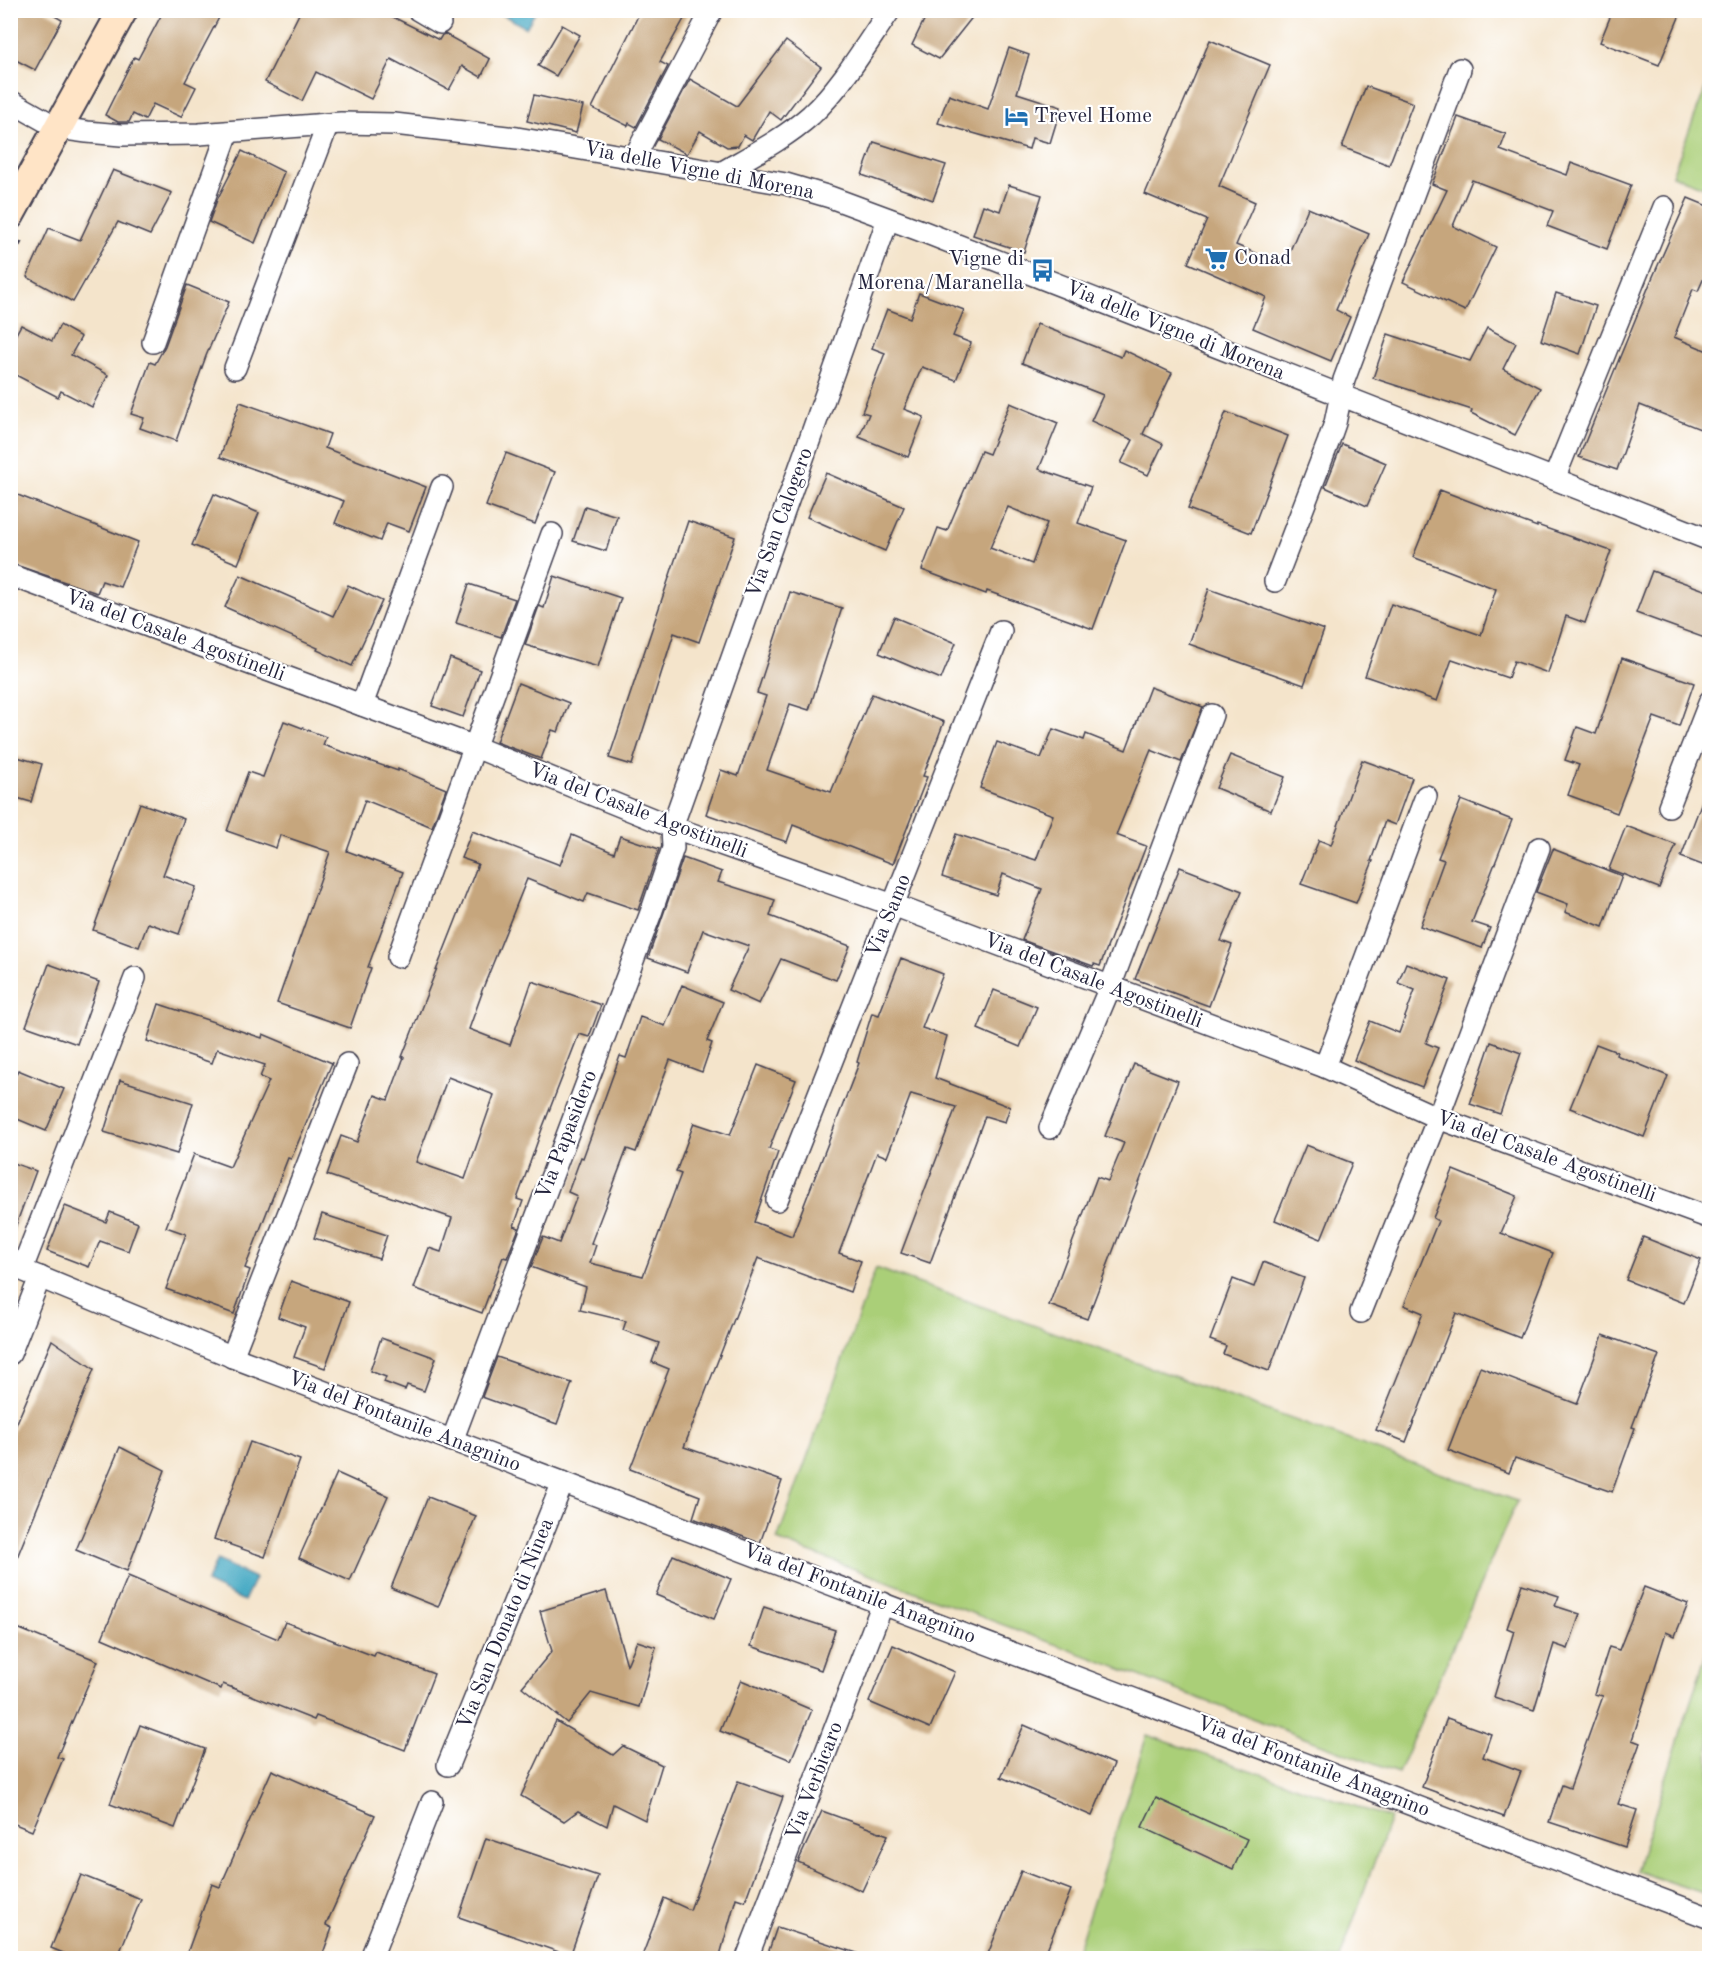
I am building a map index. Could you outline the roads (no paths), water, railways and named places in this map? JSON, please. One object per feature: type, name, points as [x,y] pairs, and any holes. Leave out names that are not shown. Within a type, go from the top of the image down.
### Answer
[{"type":"street","points":[[10,215],[123,10]]},
{"type":"street","points":[[418,10],[440,23]]},
{"type":"street","points":[[634,158],[712,10]]},
{"type":"street","points":[[721,173],[782,137],[812,114],[839,82],[890,10]]},
{"type":"street","points":[[1275,581],[1328,443],[1344,380],[1460,69]]},
{"type":"street","points":[[10,101],[58,128]]},
{"type":"street","points":[[235,368],[328,124]]},
{"type":"street","name":"Via delle Vigne di Morena","points":[[58,128],[121,135],[228,132],[328,124],[394,124],[466,131],[762,179],[802,188],[888,219],[1710,540]]},
{"type":"street","points":[[153,342],[228,132]]},
{"type":"street","points":[[1554,479],[1664,207]]},
{"type":"street","name":"Via San Calogero","points":[[672,826],[888,219]]},
{"type":"street","points":[[362,705],[442,487]]},
{"type":"street","points":[[398,957],[552,534]]},
{"type":"street","name":"Via del Casale Agostinelli","points":[[10,575],[475,747],[672,826],[893,905],[1325,1067],[1438,1118],[1710,1218]]},
{"type":"street","name":"Via Samo","points":[[777,1200],[1001,631]]},
{"type":"street","points":[[1669,806],[1710,701]]},
{"type":"street","points":[[1050,1128],[1110,987],[1212,715]]},
{"type":"street","points":[[1325,1067],[1426,796]]},
{"type":"street","name":"Via Papasidero","points":[[452,1441],[652,910],[673,848],[672,826]]},
{"type":"street","points":[[1361,1312],[1438,1118],[1539,848]]},
{"type":"street","points":[[10,1354],[24,1270],[135,978]]},
{"type":"street","points":[[232,1357],[347,1064]]},
{"type":"street","name":"Via del Fontanile Anagnino","points":[[24,1270],[232,1357],[1710,1918]]},
{"type":"street","name":"Via San Donato di Ninea","points":[[448,1765],[563,1482]]},
{"type":"street","name":"Via Verbicaro","points":[[747,1959],[883,1603]]},
{"type":"street","points":[[371,1959],[432,1802]]},
{"type":"water","points":[[496,11],[536,11],[526,28]]},
{"type":"water","points":[[217,1560],[255,1578],[244,1601],[206,1583]]},
{"type":"place","name":"Trevel Home","points":[[1016,116]]},
{"type":"place","name":"Conad","points":[[1216,258]]},
{"type":"place","name":"Vigne di Morena/Maranella","points":[[1042,271]]}]
